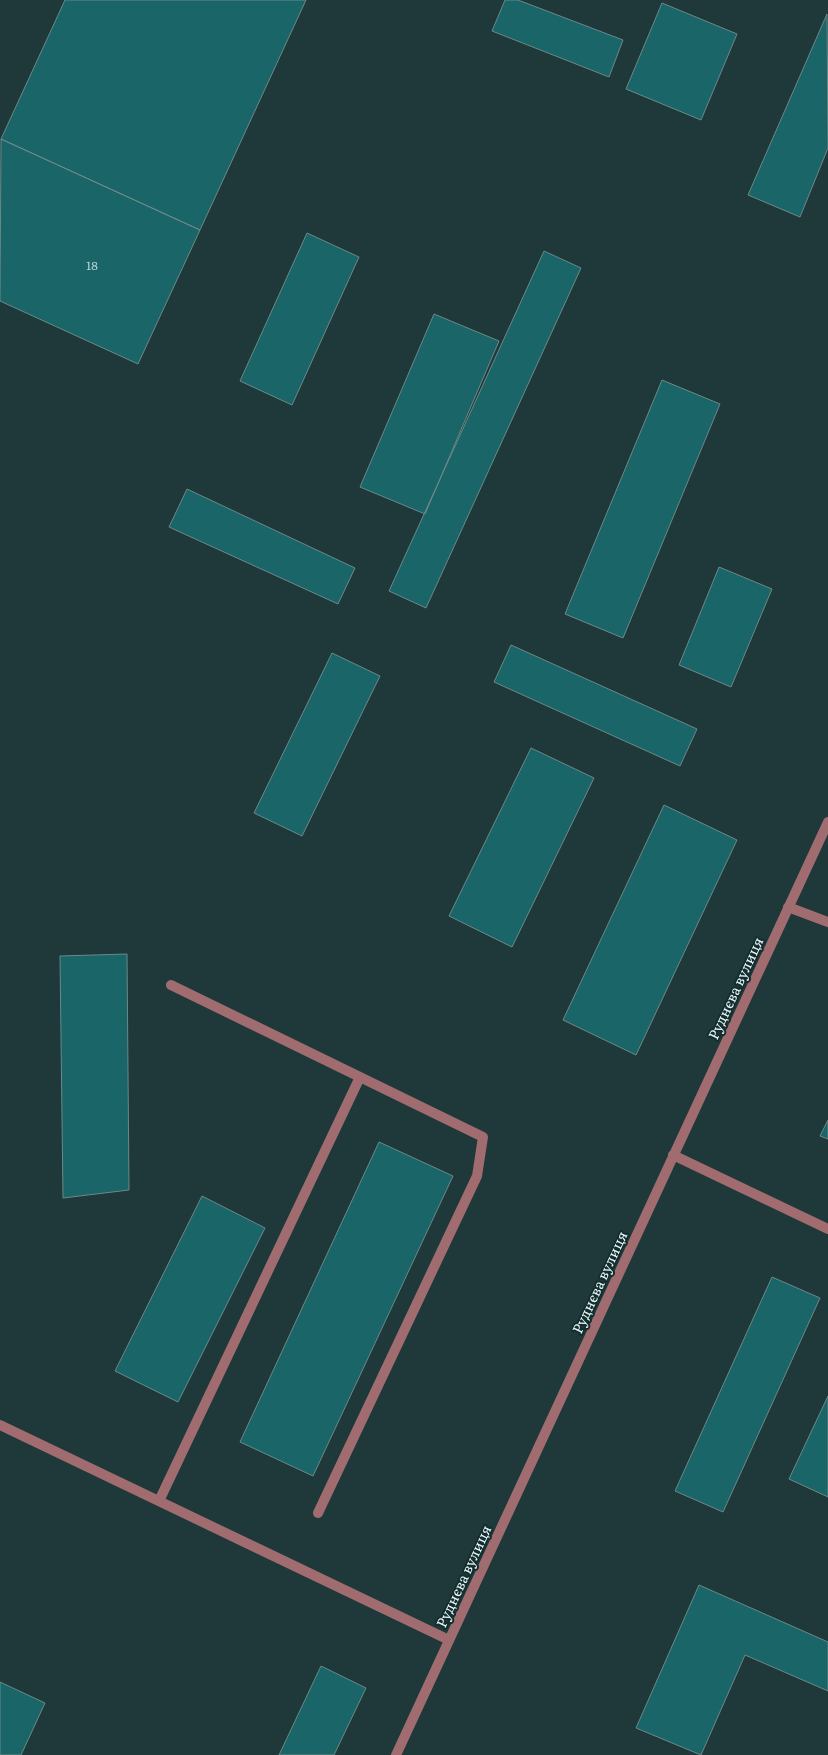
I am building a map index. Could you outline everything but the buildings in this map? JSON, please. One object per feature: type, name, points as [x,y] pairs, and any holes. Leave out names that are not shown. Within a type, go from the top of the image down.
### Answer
[{"type":"street","name":"Руднєва вулиця","points":[[396,1755],[828,822]]},
{"type":"street","points":[[788,907],[828,922]]},
{"type":"street","points":[[171,986],[483,1137],[477,1176],[318,1514]]},
{"type":"street","points":[[159,1501],[360,1077]]},
{"type":"street","points":[[674,1155],[828,1229]]},
{"type":"street","points":[[0,1425],[449,1640]]}]
